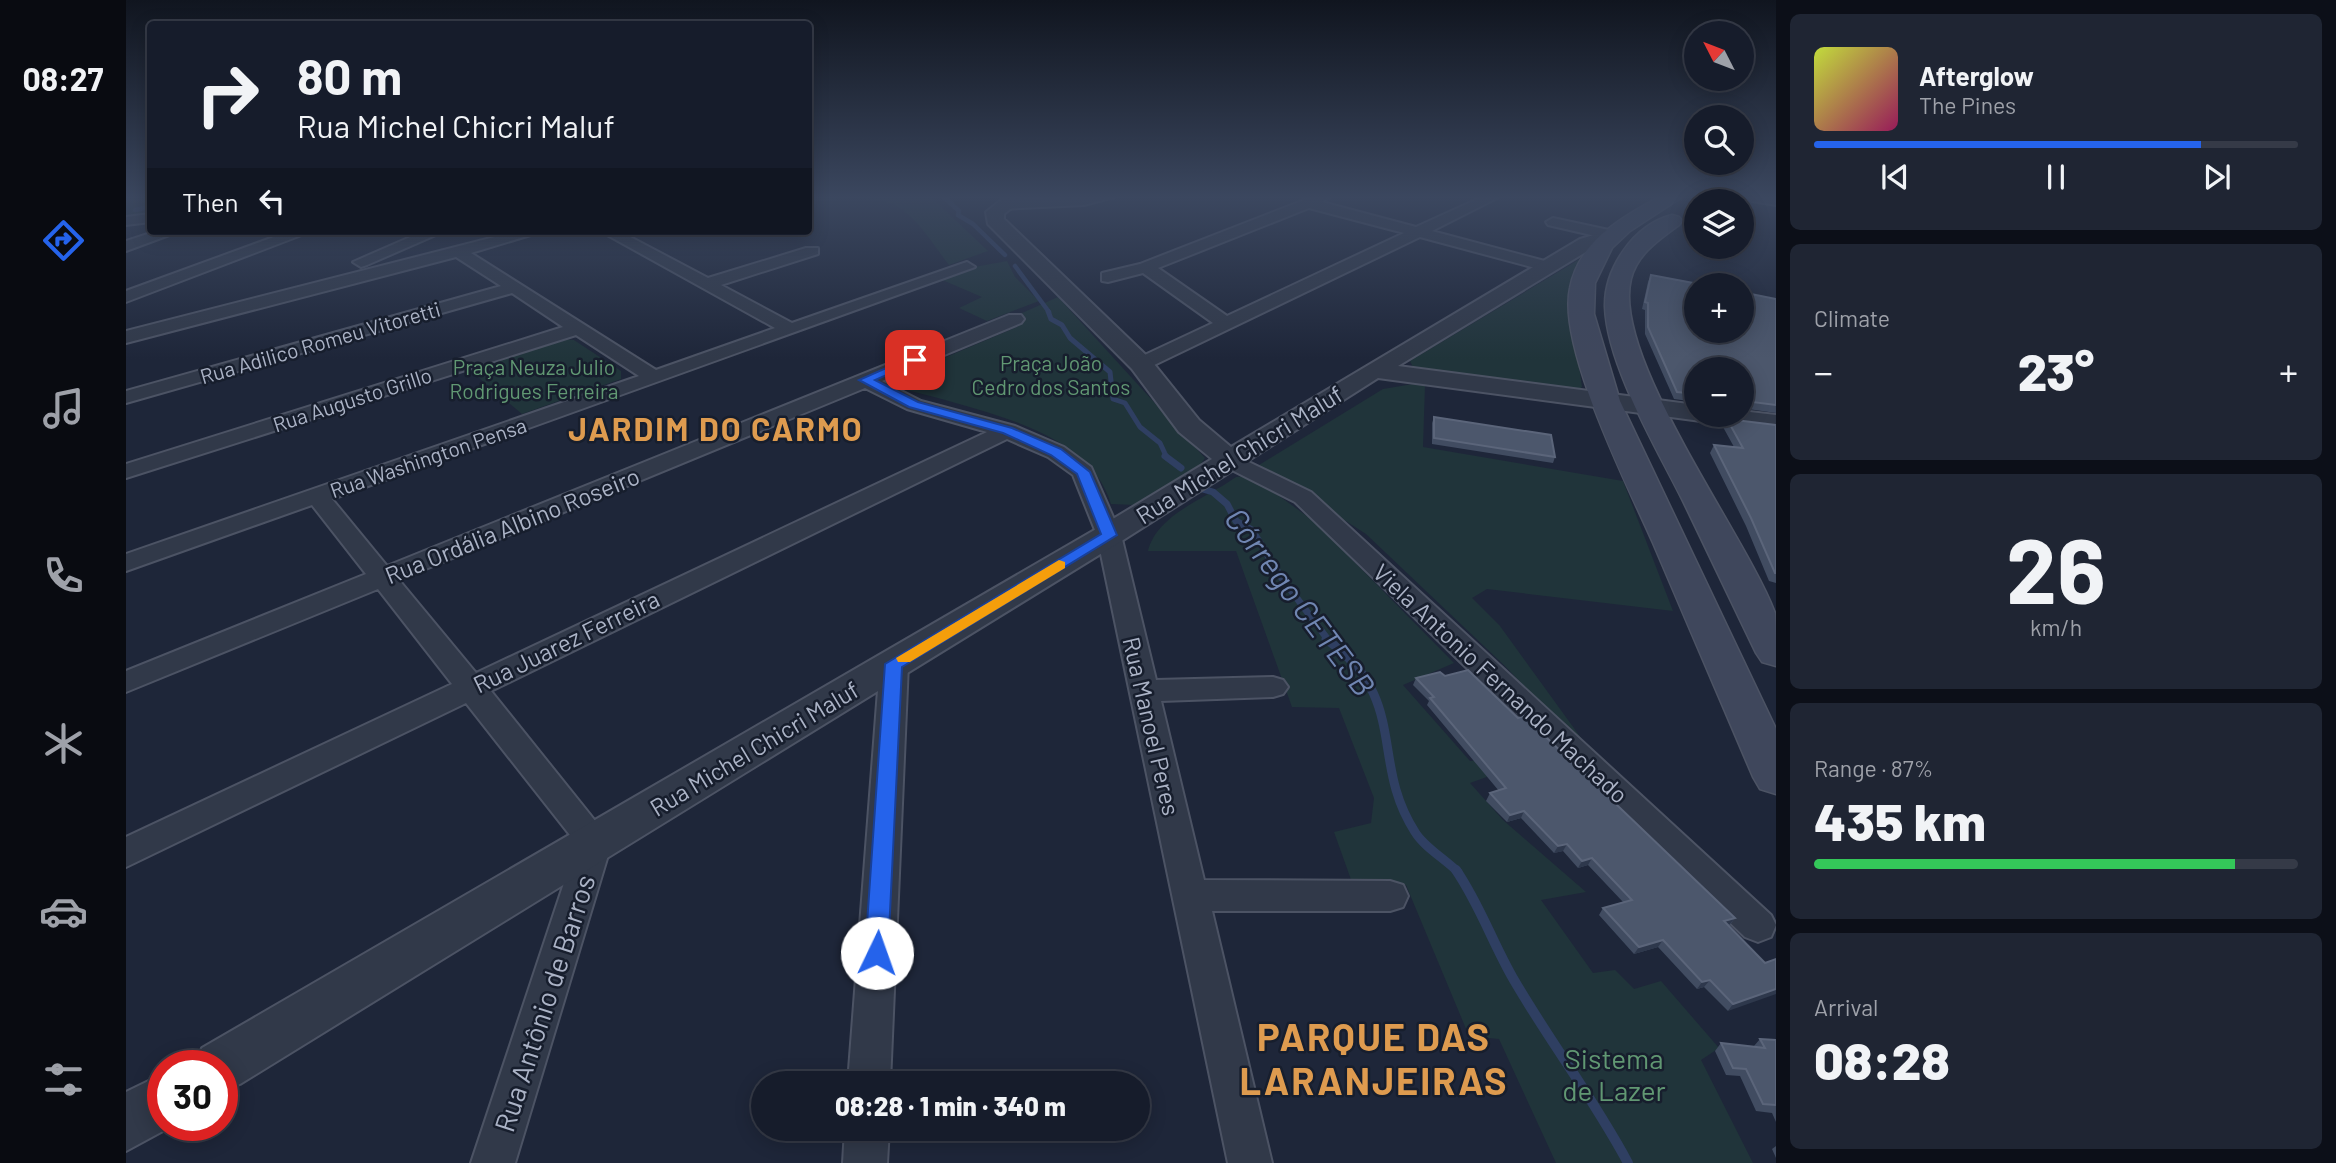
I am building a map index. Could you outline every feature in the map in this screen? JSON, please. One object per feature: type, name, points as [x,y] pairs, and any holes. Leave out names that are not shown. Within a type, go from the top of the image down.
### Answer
[{"type":"main road","points":[[1599,251],[1592,260],[1581,292],[1594,370],[1605,401],[1776,777]]},
{"type":"main road","points":[[1634,251],[1616,292],[1622,335],[1650,407],[1776,653]]},
{"type":"street","points":[[126,297],[249,251]]},
{"type":"street","points":[[248,305],[389,251]]},
{"type":"street","points":[[126,337],[457,251]]},
{"type":"street","points":[[458,251],[654,377]]},
{"type":"street","points":[[646,251],[790,329]]},
{"type":"street","points":[[707,284],[811,251]]},
{"type":"street","points":[[1027,251],[1141,363],[1189,426],[1230,460]]},
{"type":"street","points":[[1108,277],[1146,267],[1186,251]]},
{"type":"street","points":[[1141,363],[1227,325],[1379,251]]},
{"type":"street","points":[[1488,251],[1550,267]]},
{"type":"street","name":"Rua Michel Chicri Maluf","points":[[238,1056],[1110,535],[1374,370],[1574,251]]},
{"type":"street","points":[[382,254],[402,266]]},
{"type":"street","name":"Rua Washington Pensa","points":[[126,563],[967,267]]},
{"type":"street","points":[[1146,267],[1227,325]]},
{"type":"street","name":"Rua Adilico Romeu Vitoretti","points":[[126,397],[515,288]]},
{"type":"street","name":"Rua Ordália Albino Roseiro","points":[[126,682],[1015,319]]},
{"type":"street","name":"Rua Augusto Grillo","points":[[126,471],[578,328]]},
{"type":"street","points":[[1374,370],[1684,411]]},
{"type":"street","name":"Rua Manoel Peres","points":[[865,380],[982,443]]},
{"type":"street","name":"Rua Manoel Peres","points":[[914,405],[1007,431],[1056,452],[1083,472],[1110,535],[1250,1163]]},
{"type":"street","points":[[1754,420],[1776,423]]},
{"type":"street","name":"Rua Juarez Ferreira","points":[[126,853],[1007,431]]},
{"type":"street","name":"Viela Antonio Fernando Machado","points":[[1230,460],[1303,497],[1758,926]]},
{"type":"street","points":[[317,496],[595,842]]},
{"type":"street","points":[[871,1071],[894,664]]},
{"type":"street","points":[[1144,691],[1273,687]]},
{"type":"street","name":"Rua Antônio de Barros","points":[[493,1163],[595,842]]},
{"type":"street","points":[[1190,895],[1390,896]]},
{"type":"street","points":[[126,1123],[147,1111]]},
{"type":"street","points":[[865,1163],[866,1141]]},
{"type":"green space","points":[[939,251],[987,251],[949,265]]},
{"type":"green space","points":[[1582,260],[1570,286],[1582,387],[1577,391],[1421,371],[1413,367],[1410,361]]},
{"type":"green space","points":[[1007,261],[1015,277],[1039,301],[987,321],[959,308],[982,297],[940,279],[974,267]]},
{"type":"green space","name":"Praça João Cedro dos Santos","points":[[1058,297],[1205,458],[1198,468],[1135,505],[1111,504],[1100,481],[1084,461],[1039,432],[987,412],[891,383],[892,380],[1017,327],[1023,323],[1022,313]]},
{"type":"green space","name":"Praça Neuza Julio Rodrigues Ferreira","points":[[558,339],[574,340],[621,371],[621,379],[522,414],[467,368]]},
{"type":"green space","points":[[1413,384],[1425,385],[1423,447],[1623,481],[1673,611],[1487,589],[1472,598],[1500,626],[1605,771],[1506,667],[1366,534],[1259,465],[1383,389]]},
{"type":"green space","name":"Sistema de Lazer","points":[[1247,476],[1260,482],[1315,522],[1454,663],[1403,685],[1470,761],[1484,760],[1495,774],[1470,783],[1503,820],[1586,892],[1541,900],[1593,973],[1615,970],[1634,989],[1661,981],[1719,1048],[1701,1060],[1753,1163],[1556,1163],[1499,1039],[1469,1036],[1406,885],[1354,888],[1334,832],[1371,823],[1374,798],[1339,708],[1292,707],[1236,551],[1148,551],[1153,538],[1172,517],[1236,477]]},
{"type":"building","points":[[1651,275],[1684,281],[1684,343],[1754,343],[1754,295],[1776,299],[1776,405],[1754,402],[1754,357],[1684,357],[1684,393],[1677,392],[1648,327],[1648,303],[1645,302]]},
{"type":"building","points":[[1434,417],[1551,435],[1555,457],[1434,438]]},
{"type":"building","points":[[1754,422],[1776,425],[1776,573],[1714,445],[1743,448],[1731,427],[1754,427]]},
{"type":"building","points":[[1468,670],[1518,718],[1524,716],[1735,918],[1724,921],[1765,963],[1776,959],[1776,989],[1733,1004],[1710,980],[1702,982],[1663,940],[1639,947],[1603,908],[1632,900],[1592,858],[1582,861],[1567,844],[1558,846],[1524,811],[1510,815],[1490,793],[1506,788],[1416,678],[1440,672],[1445,676]]},
{"type":"building","points":[[1760,1039],[1776,1040],[1776,1105],[1763,1104],[1746,1069],[1733,1068],[1721,1043],[1765,1048]]},
{"type":"waterway","name":"Córrego CETESB","points":[[1001,251],[1005,255]]},
{"type":"waterway","name":"Córrego CETESB","points":[[1015,266],[1049,312]]},
{"type":"waterway","name":"Córrego CETESB","points":[[1048,311],[1051,319],[1062,325],[1070,338],[1110,372],[1113,399],[1125,403],[1140,427],[1160,443],[1167,457]]},
{"type":"waterway","name":"Córrego CETESB","points":[[1167,457],[1181,468]]},
{"type":"waterway","name":"Córrego CETESB","points":[[1199,488],[1213,492],[1227,504],[1236,521],[1252,530],[1281,577],[1329,641]]},
{"type":"waterway","name":"Córrego CETESB","points":[[1326,639],[1352,662],[1369,684],[1379,708],[1401,806],[1415,832],[1429,848],[1456,871]]},
{"type":"waterway","name":"Córrego CETESB","points":[[1456,871],[1514,980],[1628,1163]]},
{"type":"slow traffic","points":[[904,658],[1059,565]]},
{"type":"district","name":"JARDIM DO CARMO","points":[[716,428]]},
{"type":"district","name":"PARQUE DAS LARANJEIRAS","points":[[1374,1058]]},
{"type":"route","points":[[877,953],[894,664],[1110,535],[1083,472],[1056,452],[1007,431],[914,405],[865,380],[915,360]]}]
